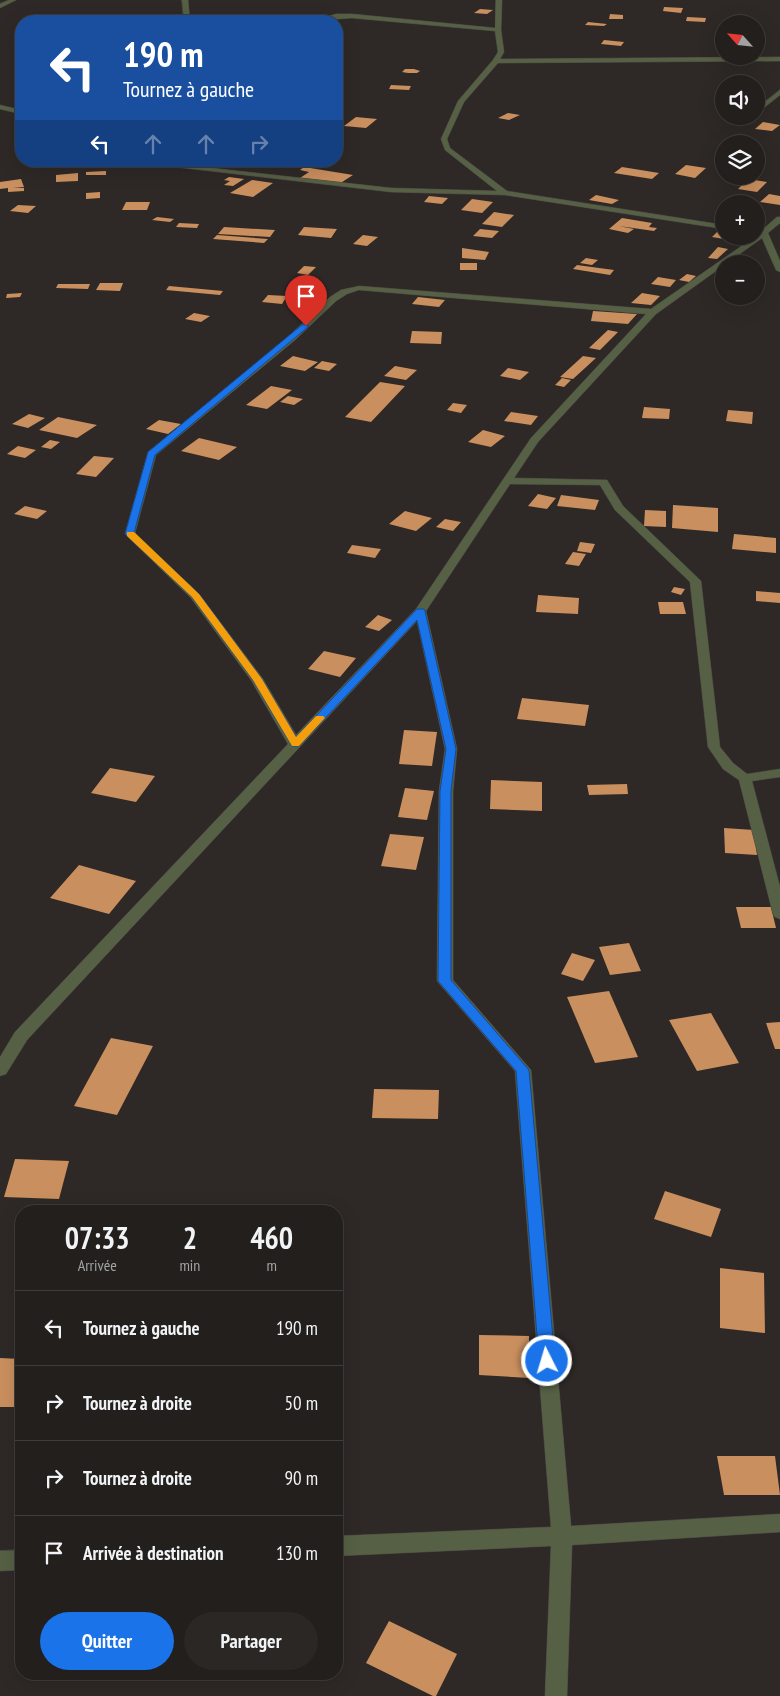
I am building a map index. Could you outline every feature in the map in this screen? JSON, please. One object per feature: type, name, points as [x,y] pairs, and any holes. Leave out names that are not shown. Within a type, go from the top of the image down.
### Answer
[{"type":"street","points":[[0,6],[13,0]]},
{"type":"street","points":[[185,0],[186,15]]},
{"type":"street","points":[[499,0],[498,30],[501,52],[496,61],[461,101],[444,139],[448,149],[505,193]]},
{"type":"street","points":[[343,16],[498,30]]},
{"type":"street","points":[[496,61],[780,59]]},
{"type":"street","points":[[765,104],[780,92]]},
{"type":"street","points":[[0,107],[15,111]]},
{"type":"street","points":[[182,167],[391,190],[505,193],[715,226]]},
{"type":"street","points":[[765,229],[780,219]]},
{"type":"street","points":[[765,242],[780,270]]},
{"type":"street","points":[[0,1070],[21,1036],[420,611],[534,440],[653,312],[743,245]]},
{"type":"street","points":[[295,744],[257,679],[195,596],[130,534],[151,454],[292,338],[333,299],[350,289],[435,293],[653,312]]},
{"type":"street","points":[[506,481],[603,482],[619,508],[695,581],[714,747],[728,766],[745,778],[780,914]]},
{"type":"street","points":[[420,611],[451,749],[446,791],[444,981],[523,1070],[562,1536],[556,1696]]},
{"type":"street","points":[[745,778],[780,773]]},
{"type":"street","points":[[343,1546],[562,1536],[780,1523]]},
{"type":"street","points":[[0,1561],[15,1560]]},
{"type":"building","points":[[664,7],[683,8],[681,13],[663,11]]},
{"type":"building","points":[[480,9],[493,10],[487,14],[474,13]]},
{"type":"building","points":[[610,14],[623,15],[623,19],[609,19]]},
{"type":"building","points":[[687,17],[706,18],[705,22],[686,21]]},
{"type":"building","points":[[588,22],[607,24],[604,26],[585,25]]},
{"type":"building","points":[[604,40],[624,42],[621,46],[601,44]]},
{"type":"building","points":[[405,69],[420,71],[417,73],[402,72]]},
{"type":"building","points":[[391,85],[411,86],[409,90],[389,89]]},
{"type":"building","points":[[508,113],[520,115],[509,120],[498,118]]},
{"type":"building","points":[[356,117],[377,119],[366,128],[344,126]]},
{"type":"building","points":[[765,122],[780,125],[772,131],[755,129],[760,125],[765,125]]},
{"type":"building","points":[[686,165],[706,168],[695,178],[675,174]]},
{"type":"building","points":[[304,167],[353,175],[339,184],[300,178],[309,172],[300,170]]},
{"type":"building","points":[[622,167],[659,173],[652,179],[614,173]]},
{"type":"building","points":[[106,171],[106,175],[86,175],[86,172]]},
{"type":"building","points":[[78,173],[78,181],[56,182],[56,175]]},
{"type":"building","points":[[229,177],[244,179],[233,186],[224,185],[230,181],[224,180]]},
{"type":"building","points":[[21,179],[24,187],[13,188],[24,188],[24,191],[8,192],[8,188],[0,189],[0,182]]},
{"type":"building","points":[[252,180],[273,183],[253,197],[230,193]]},
{"type":"building","points":[[742,185],[764,185],[757,192],[738,189]]},
{"type":"building","points":[[100,192],[100,198],[86,199],[86,193]]},
{"type":"building","points":[[769,194],[780,196],[780,205],[765,203],[765,198]]},
{"type":"building","points":[[596,195],[619,200],[612,204],[589,200]]},
{"type":"building","points":[[429,196],[448,198],[442,204],[424,202]]},
{"type":"building","points":[[472,199],[493,202],[482,213],[461,210]]},
{"type":"building","points":[[126,202],[150,202],[147,210],[122,210]]},
{"type":"building","points":[[18,205],[36,206],[28,213],[10,211]]},
{"type":"building","points":[[494,212],[514,215],[502,227],[482,224]]},
{"type":"building","points":[[157,217],[174,219],[170,222],[152,220]]},
{"type":"building","points":[[622,218],[652,223],[649,227],[657,228],[654,231],[619,226],[634,229],[628,233],[609,229]]},
{"type":"building","points":[[179,223],[199,224],[197,228],[176,227]]},
{"type":"building","points":[[224,227],[275,230],[270,237],[218,234]]},
{"type":"building","points":[[304,227],[337,229],[331,238],[298,235]]},
{"type":"building","points":[[480,229],[499,231],[492,238],[473,236]]},
{"type":"building","points":[[217,235],[268,239],[264,243],[213,239]]},
{"type":"building","points":[[363,235],[378,237],[367,246],[353,244]]},
{"type":"building","points":[[718,247],[728,249],[721,255],[715,255],[715,259],[708,258]]},
{"type":"building","points":[[462,248],[489,252],[485,260],[462,258]]},
{"type":"building","points":[[586,258],[598,260],[592,265],[580,263]]},
{"type":"building","points":[[460,263],[477,263],[477,270],[460,270]]},
{"type":"building","points":[[577,265],[614,270],[610,275],[573,269]]},
{"type":"building","points":[[304,266],[316,267],[308,275],[297,273]]},
{"type":"building","points":[[687,274],[696,276],[689,282],[679,280]]},
{"type":"building","points":[[658,277],[676,280],[670,287],[651,284]]},
{"type":"building","points":[[100,283],[123,283],[120,291],[96,290]]},
{"type":"building","points":[[58,284],[90,284],[88,289],[56,288]]},
{"type":"building","points":[[169,286],[223,291],[220,295],[166,290]]},
{"type":"building","points":[[22,293],[20,297],[6,298],[7,294]]},
{"type":"building","points":[[642,293],[660,296],[651,305],[631,303]]},
{"type":"building","points":[[268,295],[287,296],[282,304],[262,302]]},
{"type":"building","points":[[418,297],[445,300],[439,307],[412,304]]},
{"type":"building","points":[[593,311],[637,314],[628,324],[591,321]]},
{"type":"building","points":[[194,313],[210,316],[201,322],[185,319]]},
{"type":"building","points":[[608,330],[618,332],[600,350],[589,348]]},
{"type":"building","points":[[412,331],[442,332],[441,344],[410,343]]},
{"type":"building","points":[[293,356],[318,362],[305,371],[280,366]]},
{"type":"building","points":[[583,356],[596,358],[573,379],[560,377]]},
{"type":"building","points":[[322,361],[337,364],[329,371],[314,368]]},
{"type":"building","points":[[395,366],[417,370],[406,380],[384,376]]},
{"type":"building","points":[[508,368],[529,372],[520,380],[500,376]]},
{"type":"building","points":[[562,378],[571,380],[564,387],[555,385]]},
{"type":"building","points":[[380,382],[405,386],[371,422],[345,417]]},
{"type":"building","points":[[271,386],[292,390],[267,409],[246,405]]},
{"type":"building","points":[[288,396],[303,399],[294,405],[280,402]]},
{"type":"building","points":[[453,403],[467,405],[461,413],[447,410]]},
{"type":"building","points":[[644,407],[670,409],[669,419],[642,418]]},
{"type":"building","points":[[728,410],[753,412],[752,424],[726,421]]},
{"type":"building","points":[[511,412],[538,416],[531,425],[504,421]]},
{"type":"building","points":[[29,414],[45,418],[28,428],[12,424]]},
{"type":"building","points":[[58,417],[97,425],[77,438],[39,430]]},
{"type":"building","points":[[159,420],[181,424],[168,434],[146,429]]},
{"type":"building","points":[[483,430],[505,436],[491,447],[468,442]]},
{"type":"building","points":[[199,438],[237,447],[219,460],[181,451]]},
{"type":"building","points":[[50,440],[60,442],[51,449],[41,447]]},
{"type":"building","points":[[18,446],[36,450],[25,458],[7,454]]},
{"type":"building","points":[[94,456],[114,458],[96,477],[76,474]]},
{"type":"building","points":[[538,494],[556,498],[547,509],[528,506]]},
{"type":"building","points":[[561,495],[599,500],[595,510],[557,506]]},
{"type":"building","points":[[673,505],[718,508],[718,532],[672,528]]},
{"type":"building","points":[[25,506],[47,511],[37,519],[14,514]]},
{"type":"building","points":[[645,510],[666,511],[666,527],[644,526]]},
{"type":"building","points":[[405,511],[432,518],[416,531],[389,524]]},
{"type":"building","points":[[445,519],[461,522],[453,531],[436,527]]},
{"type":"building","points":[[734,534],[776,538],[776,553],[732,549]]},
{"type":"building","points":[[580,542],[595,544],[591,553],[577,551]]},
{"type":"building","points":[[352,545],[381,549],[375,558],[347,553]]},
{"type":"building","points":[[573,552],[586,554],[579,566],[565,564]]},
{"type":"building","points":[[674,587],[685,589],[681,595],[671,592]]},
{"type":"building","points":[[756,591],[780,593],[780,603],[756,601]]},
{"type":"building","points":[[538,595],[579,598],[578,614],[536,612]]},
{"type":"building","points":[[658,602],[683,602],[686,614],[660,614]]},
{"type":"building","points":[[378,615],[392,620],[379,631],[365,627]]},
{"type":"building","points":[[324,651],[356,658],[340,677],[308,669]]},
{"type":"building","points":[[522,698],[589,705],[585,726],[517,719]]},
{"type":"building","points":[[404,730],[437,732],[432,766],[399,764]]},
{"type":"building","points":[[110,768],[155,776],[136,802],[91,793]]},
{"type":"building","points":[[491,780],[542,782],[542,811],[490,809]]},
{"type":"building","points":[[627,784],[628,794],[589,795],[587,785]]},
{"type":"building","points":[[405,788],[434,791],[427,820],[398,817]]},
{"type":"building","points":[[724,828],[754,830],[757,855],[725,853]]},
{"type":"building","points":[[390,834],[424,837],[416,870],[381,866]]},
{"type":"building","points":[[79,865],[136,881],[109,914],[50,898]]},
{"type":"building","points":[[736,907],[771,907],[776,928],[741,928]]},
{"type":"building","points":[[629,943],[641,971],[610,975],[599,947]]},
{"type":"building","points":[[572,953],[595,960],[583,981],[561,974]]},
{"type":"building","points":[[609,991],[638,1057],[595,1063],[567,997]]},
{"type":"building","points":[[711,1013],[739,1063],[697,1071],[669,1020]]},
{"type":"building","points":[[780,1022],[780,1049],[775,1049],[766,1023]]},
{"type":"building","points":[[111,1038],[153,1046],[117,1115],[74,1106]]},
{"type":"building","points":[[374,1089],[439,1090],[438,1119],[372,1118]]},
{"type":"building","points":[[15,1159],[69,1161],[59,1199],[4,1197]]},
{"type":"building","points":[[665,1191],[721,1209],[711,1237],[654,1219]]},
{"type":"building","points":[[720,1268],[764,1273],[765,1333],[720,1328]]},
{"type":"building","points":[[479,1335],[529,1336],[529,1378],[479,1375]]},
{"type":"building","points":[[0,1358],[15,1359],[15,1407],[0,1407]]},
{"type":"building","points":[[717,1456],[775,1456],[780,1495],[724,1495]]},
{"type":"building","points":[[389,1621],[457,1654],[436,1696],[366,1663]]},
{"type":"slow traffic","points":[[131,534],[195,596],[257,679],[295,744],[320,718]]},
{"type":"route","points":[[306,326],[151,454],[130,534],[195,596],[257,679],[295,744],[420,611],[451,749],[446,791],[444,981],[523,1070],[547,1361]]}]
